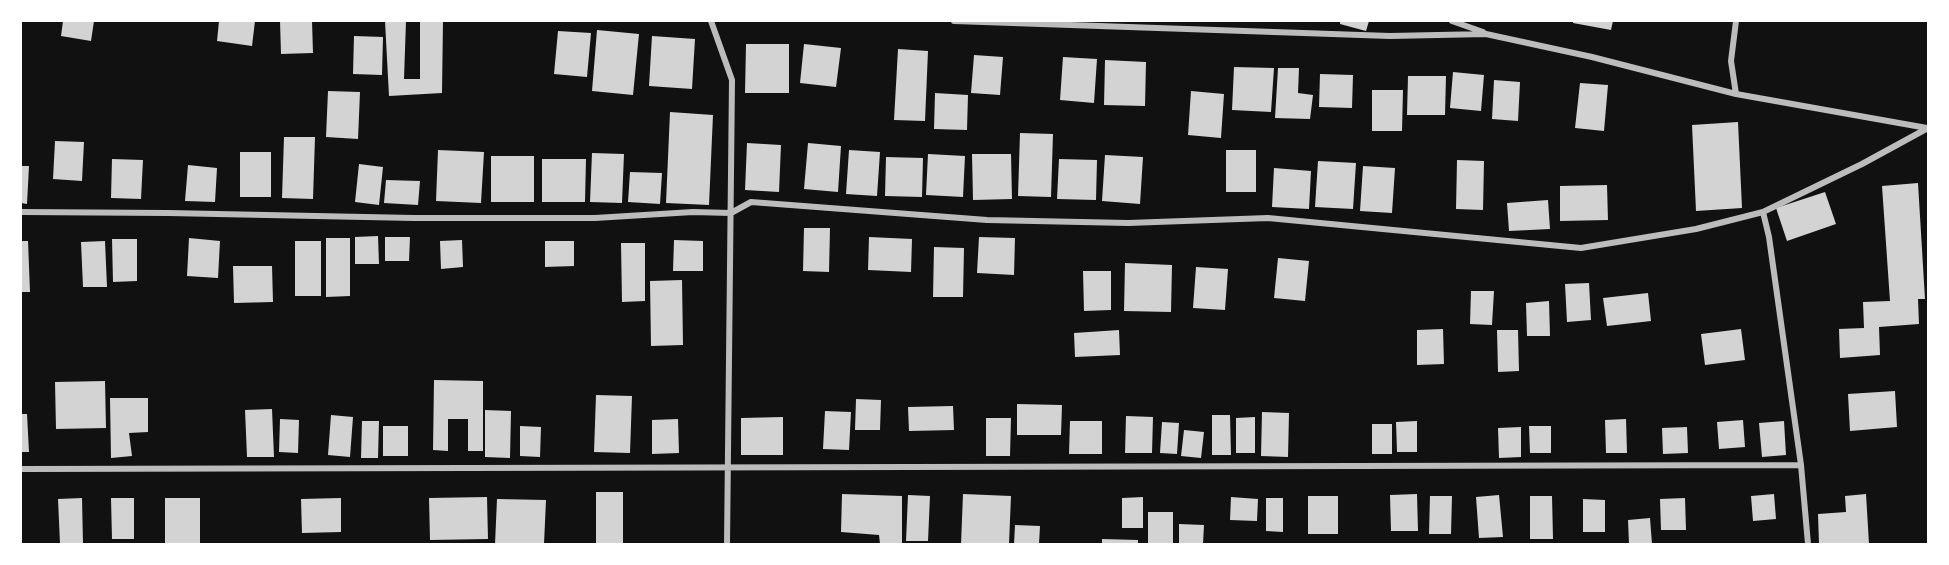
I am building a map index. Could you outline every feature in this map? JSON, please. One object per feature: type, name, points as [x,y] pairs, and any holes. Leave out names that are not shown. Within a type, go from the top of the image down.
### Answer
[{"type":"street","points":[[711,21],[732,80],[727,544]]},
{"type":"street","points":[[954,21],[1390,36],[1486,34]]},
{"type":"street","points":[[1452,21],[1486,34],[1592,57],[1736,94],[1928,128]]},
{"type":"street","points":[[1736,21],[1731,61],[1736,94]]},
{"type":"street","points":[[21,212],[414,218],[595,218],[693,212],[731,213],[752,202],[987,220],[1128,223],[1268,218],[1581,248],[1696,229],[1763,212],[1862,164],[1928,128]]},
{"type":"street","points":[[1763,212],[1769,237],[1801,465],[1808,544]]},
{"type":"street","points":[[21,469],[1801,465]]},
{"type":"building","points":[[63,21],[94,21],[91,41],[61,36]]},
{"type":"building","points":[[219,21],[255,21],[252,46],[217,41]]},
{"type":"building","points":[[280,21],[312,21],[313,53],[281,54]]},
{"type":"building","points":[[385,21],[406,21],[404,79],[420,79],[420,21],[443,21],[442,93],[389,96]]},
{"type":"building","points":[[1340,21],[1369,21],[1366,31],[1340,24]]},
{"type":"building","points":[[1573,21],[1613,21],[1611,30],[1573,23]]},
{"type":"building","points":[[597,30],[639,34],[633,95],[592,91]]},
{"type":"building","points":[[558,31],[591,33],[587,77],[554,74]]},
{"type":"building","points":[[354,36],[383,37],[382,75],[353,74]]},
{"type":"building","points":[[652,36],[695,39],[692,89],[649,86]]},
{"type":"building","points":[[746,44],[789,44],[789,93],[745,93]]},
{"type":"building","points":[[804,44],[841,48],[836,87],[800,83]]},
{"type":"building","points":[[898,49],[928,51],[925,121],[894,120]]},
{"type":"building","points":[[974,55],[1003,57],[1000,95],[971,93]]},
{"type":"building","points":[[1063,57],[1097,59],[1094,103],[1060,100]]},
{"type":"building","points":[[1105,60],[1146,62],[1145,106],[1104,105]]},
{"type":"building","points":[[1234,67],[1274,68],[1271,112],[1232,110]]},
{"type":"building","points":[[1278,68],[1299,68],[1298,93],[1313,95],[1310,119],[1275,118]]},
{"type":"building","points":[[1453,72],[1484,75],[1481,111],[1450,108]]},
{"type":"building","points":[[1320,74],[1353,75],[1352,108],[1319,107]]},
{"type":"building","points":[[1408,76],[1446,76],[1445,115],[1407,115]]},
{"type":"building","points":[[1494,80],[1520,82],[1518,121],[1492,119]]},
{"type":"building","points":[[1580,83],[1608,85],[1604,131],[1575,128]]},
{"type":"building","points":[[1372,90],[1403,90],[1402,131],[1372,131]]},
{"type":"building","points":[[328,91],[360,92],[358,139],[326,137]]},
{"type":"building","points":[[1191,91],[1224,94],[1221,138],[1188,135]]},
{"type":"building","points":[[935,93],[968,95],[967,130],[934,129]]},
{"type":"building","points":[[670,112],[713,115],[709,205],[666,203]]},
{"type":"building","points":[[1738,122],[1742,208],[1696,211],[1692,125]]},
{"type":"building","points":[[1020,133],[1053,134],[1051,197],[1018,196]]},
{"type":"building","points":[[284,137],[315,137],[313,199],[282,198]]},
{"type":"building","points":[[55,141],[84,142],[82,181],[53,179]]},
{"type":"building","points":[[747,143],[781,145],[779,192],[745,190]]},
{"type":"building","points":[[808,143],[841,146],[838,192],[804,189]]},
{"type":"building","points":[[438,150],[484,152],[481,203],[436,201]]},
{"type":"building","points":[[849,150],[880,152],[877,196],[846,194]]},
{"type":"building","points":[[1226,150],[1256,150],[1256,192],[1226,192]]},
{"type":"building","points":[[240,152],[271,152],[271,197],[240,197]]},
{"type":"building","points":[[592,153],[624,154],[622,203],[590,202]]},
{"type":"building","points":[[928,154],[965,156],[963,197],[926,195]]},
{"type":"building","points":[[972,154],[1011,154],[1012,199],[973,200]]},
{"type":"building","points":[[1105,155],[1143,157],[1140,204],[1102,201]]},
{"type":"building","points":[[491,156],[534,156],[534,202],[491,202]]},
{"type":"building","points":[[886,157],[923,158],[922,197],[885,196]]},
{"type":"building","points":[[112,159],[143,160],[141,199],[111,198]]},
{"type":"building","points":[[542,159],[586,159],[585,202],[542,202]]},
{"type":"building","points":[[1059,159],[1097,160],[1096,200],[1057,199]]},
{"type":"building","points":[[1457,160],[1484,161],[1483,210],[1456,209]]},
{"type":"building","points":[[1318,161],[1356,163],[1353,209],[1315,207]]},
{"type":"building","points":[[359,164],[383,167],[379,205],[355,202]]},
{"type":"building","points":[[188,165],[217,168],[215,202],[185,201]]},
{"type":"building","points":[[21,166],[29,166],[27,204],[21,203]]},
{"type":"building","points":[[1363,166],[1395,168],[1392,213],[1360,211]]},
{"type":"building","points":[[1274,168],[1311,171],[1309,209],[1272,207]]},
{"type":"building","points":[[630,172],[662,173],[660,204],[628,202]]},
{"type":"building","points":[[386,180],[420,181],[418,205],[384,203]]},
{"type":"building","points":[[1918,183],[1925,299],[1918,299],[1919,324],[1879,327],[1880,355],[1840,358],[1839,329],[1864,328],[1863,302],[1890,301],[1882,186]]},
{"type":"building","points":[[1607,185],[1608,220],[1560,221],[1560,186]]},
{"type":"building","points":[[1825,192],[1836,224],[1787,241],[1776,208]]},
{"type":"building","points":[[1548,200],[1550,229],[1509,231],[1507,203]]},
{"type":"building","points":[[804,228],[830,228],[829,272],[803,271]]},
{"type":"building","points":[[378,236],[379,264],[355,264],[355,237]]},
{"type":"building","points":[[385,237],[410,237],[409,261],[385,261]]},
{"type":"building","points":[[869,237],[912,239],[911,272],[868,270]]},
{"type":"building","points":[[979,237],[1015,238],[1014,275],[977,273]]},
{"type":"building","points":[[189,238],[220,241],[218,278],[187,276]]},
{"type":"building","points":[[326,238],[350,238],[350,296],[326,297]]},
{"type":"building","points":[[112,239],[137,239],[137,281],[113,282]]},
{"type":"building","points":[[462,240],[463,267],[441,269],[440,241]]},
{"type":"building","points":[[674,240],[703,241],[703,271],[673,271]]},
{"type":"building","points":[[21,241],[28,241],[30,292],[21,292]]},
{"type":"building","points":[[105,241],[107,287],[83,287],[81,242]]},
{"type":"building","points":[[295,241],[321,241],[321,296],[295,296]]},
{"type":"building","points":[[545,241],[574,241],[574,266],[545,267]]},
{"type":"building","points":[[621,243],[645,243],[645,301],[622,302]]},
{"type":"building","points":[[934,247],[964,248],[963,297],[933,297]]},
{"type":"building","points":[[1278,258],[1309,261],[1305,301],[1274,298]]},
{"type":"building","points":[[1125,263],[1172,265],[1171,312],[1124,311]]},
{"type":"building","points":[[233,266],[272,266],[273,302],[234,303]]},
{"type":"building","points":[[1196,267],[1228,269],[1225,310],[1193,308]]},
{"type":"building","points":[[1083,271],[1111,271],[1111,310],[1084,311]]},
{"type":"building","points":[[682,280],[683,345],[651,346],[650,281]]},
{"type":"building","points":[[1589,283],[1591,320],[1567,322],[1565,284]]},
{"type":"building","points":[[1471,291],[1494,291],[1492,325],[1470,324]]},
{"type":"building","points":[[1648,293],[1651,321],[1607,326],[1603,298]]},
{"type":"building","points":[[1549,301],[1550,336],[1527,336],[1526,303]]},
{"type":"building","points":[[1443,329],[1444,364],[1417,365],[1417,330]]},
{"type":"building","points":[[1741,329],[1745,360],[1705,365],[1701,334]]},
{"type":"building","points":[[1119,330],[1120,355],[1075,357],[1074,333]]},
{"type":"building","points":[[1497,330],[1518,330],[1519,371],[1498,372]]},
{"type":"building","points":[[434,380],[483,381],[483,451],[468,451],[468,419],[448,419],[448,451],[433,450]]},
{"type":"building","points":[[105,381],[106,428],[56,429],[55,382]]},
{"type":"building","points":[[1895,391],[1897,427],[1850,431],[1848,394]]},
{"type":"building","points":[[596,395],[632,396],[630,453],[594,452]]},
{"type":"building","points":[[110,398],[148,398],[148,432],[129,433],[132,456],[111,458]]},
{"type":"building","points":[[856,399],[881,400],[880,430],[855,430]]},
{"type":"building","points":[[1017,404],[1062,405],[1061,435],[1017,435]]},
{"type":"building","points":[[953,406],[954,430],[909,431],[908,407]]},
{"type":"building","points":[[272,409],[274,457],[247,457],[245,410]]},
{"type":"building","points":[[485,410],[511,411],[510,458],[485,457]]},
{"type":"building","points":[[825,411],[851,412],[849,450],[823,449]]},
{"type":"building","points":[[1262,412],[1289,413],[1288,457],[1261,456]]},
{"type":"building","points":[[21,414],[27,414],[29,452],[21,452]]},
{"type":"building","points":[[331,415],[353,417],[350,457],[328,455]]},
{"type":"building","points":[[1212,415],[1230,415],[1231,455],[1212,455]]},
{"type":"building","points":[[1126,416],[1153,417],[1152,453],[1125,453]]},
{"type":"building","points":[[783,417],[783,455],[741,455],[741,418]]},
{"type":"building","points":[[1255,417],[1255,453],[1236,453],[1236,418]]},
{"type":"building","points":[[986,418],[1011,418],[1010,456],[986,456]]},
{"type":"building","points":[[280,419],[299,420],[298,453],[279,452]]},
{"type":"building","points":[[678,419],[679,453],[652,454],[652,420]]},
{"type":"building","points":[[1626,419],[1627,453],[1606,453],[1605,420]]},
{"type":"building","points":[[1743,420],[1745,447],[1719,449],[1717,422]]},
{"type":"building","points":[[362,421],[379,421],[378,458],[361,458]]},
{"type":"building","points":[[1070,421],[1102,421],[1102,454],[1069,454]]},
{"type":"building","points":[[1417,421],[1417,452],[1397,452],[1396,422]]},
{"type":"building","points":[[1784,421],[1786,455],[1762,457],[1759,423]]},
{"type":"building","points":[[1162,422],[1179,423],[1177,454],[1160,453]]},
{"type":"building","points":[[1372,424],[1392,424],[1392,454],[1372,454]]},
{"type":"building","points":[[383,426],[408,426],[408,456],[383,456]]},
{"type":"building","points":[[520,426],[541,427],[540,457],[520,456]]},
{"type":"building","points":[[1529,426],[1551,426],[1551,453],[1530,453]]},
{"type":"building","points":[[1521,427],[1521,457],[1499,458],[1498,428]]},
{"type":"building","points":[[1687,427],[1688,453],[1663,454],[1662,428]]},
{"type":"building","points":[[1184,430],[1204,432],[1201,458],[1181,456]]},
{"type":"building","points":[[596,492],[623,492],[623,544],[596,544]]},
{"type":"building","points":[[842,494],[902,496],[902,544],[880,544],[879,535],[841,532]]},
{"type":"building","points":[[963,494],[1011,496],[1009,544],[961,544]]},
{"type":"building","points":[[1417,494],[1418,531],[1391,531],[1390,495]]},
{"type":"building","points":[[1774,494],[1776,519],[1753,521],[1751,496]]},
{"type":"building","points":[[1866,494],[1869,544],[1819,544],[1818,514],[1846,512],[1845,496]]},
{"type":"building","points":[[908,495],[930,496],[928,541],[906,541]]},
{"type":"building","points":[[1499,495],[1503,537],[1479,538],[1476,497]]},
{"type":"building","points":[[1308,496],[1338,496],[1338,534],[1308,534]]},
{"type":"building","points":[[1430,496],[1452,496],[1451,534],[1429,534]]},
{"type":"building","points":[[1530,496],[1552,496],[1553,539],[1530,539]]},
{"type":"building","points":[[487,497],[488,539],[430,540],[429,498]]},
{"type":"building","points":[[1143,497],[1143,528],[1122,528],[1122,498]]},
{"type":"building","points":[[1231,497],[1258,499],[1257,521],[1230,520]]},
{"type":"building","points":[[82,498],[83,544],[60,544],[58,499]]},
{"type":"building","points":[[111,498],[134,498],[134,539],[112,539]]},
{"type":"building","points":[[165,498],[200,498],[200,544],[165,544]]},
{"type":"building","points":[[341,498],[341,532],[302,533],[301,499]]},
{"type":"building","points":[[1266,498],[1283,498],[1283,532],[1266,531]]},
{"type":"building","points":[[1685,498],[1686,530],[1661,530],[1660,499]]},
{"type":"building","points":[[497,499],[546,500],[544,544],[495,544]]},
{"type":"building","points":[[1583,499],[1605,500],[1605,532],[1583,532]]},
{"type":"building","points":[[1148,512],[1173,512],[1173,544],[1148,544]]},
{"type":"building","points":[[1650,518],[1652,544],[1629,544],[1628,520]]},
{"type":"building","points":[[1179,524],[1204,525],[1203,544],[1179,544]]},
{"type":"building","points":[[1015,525],[1040,526],[1039,544],[1014,544]]},
{"type":"building","points":[[1102,539],[1138,540],[1138,544],[1102,544]]}]
